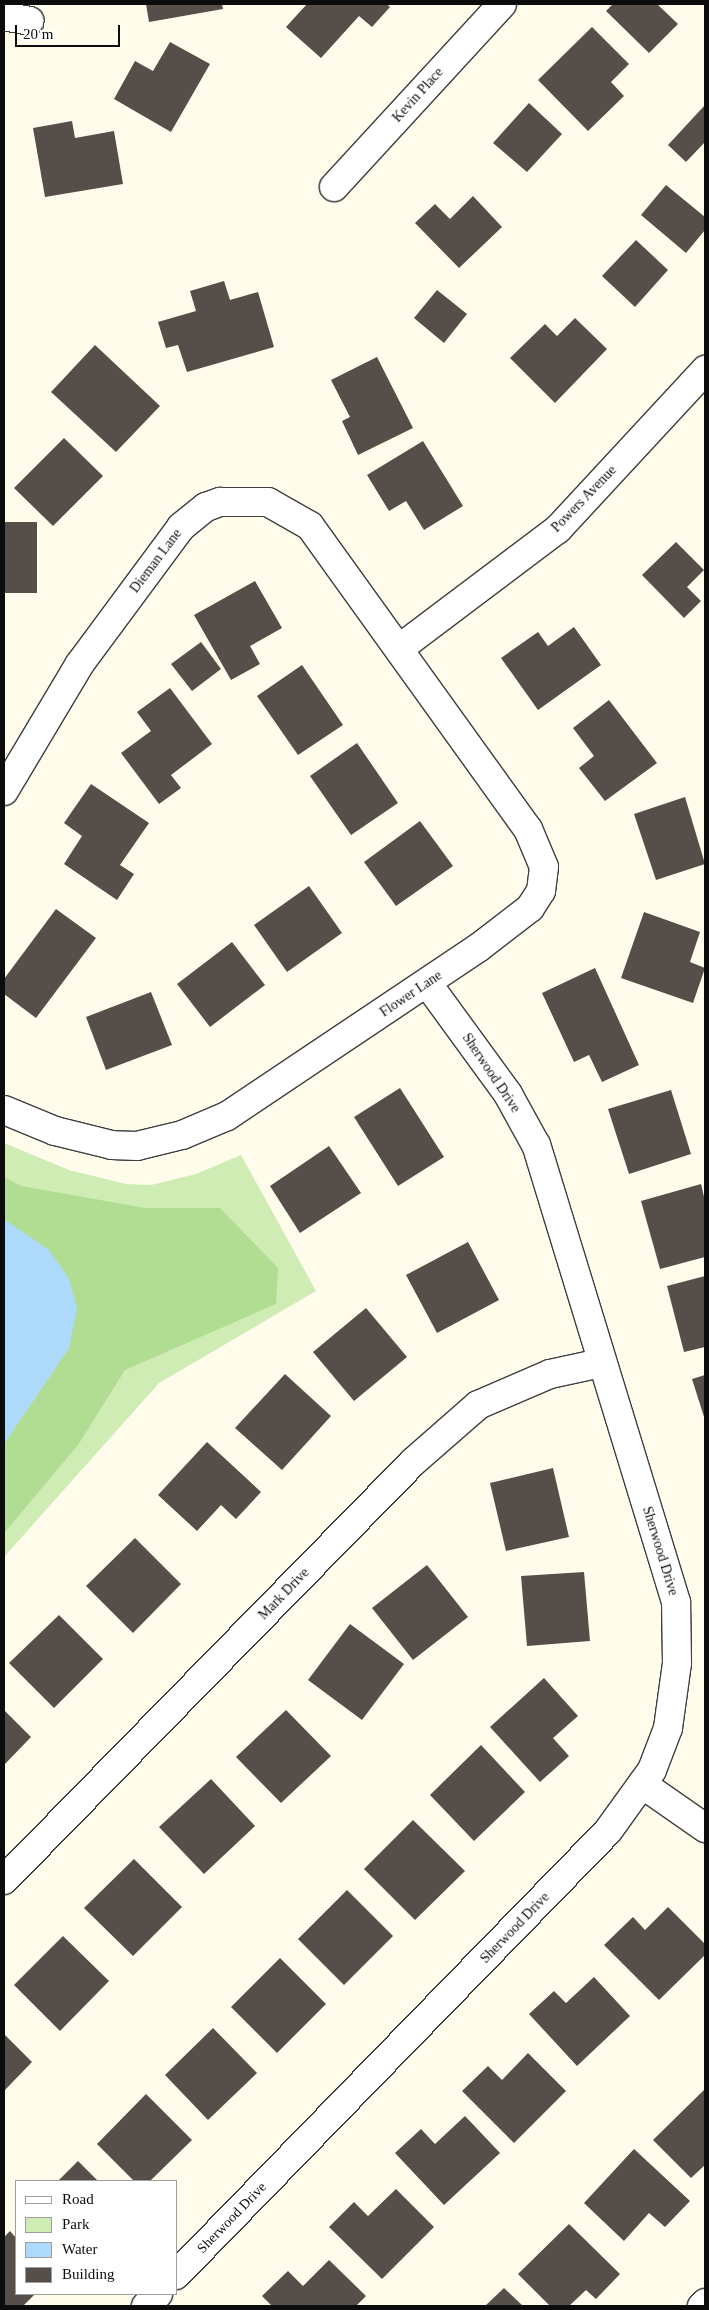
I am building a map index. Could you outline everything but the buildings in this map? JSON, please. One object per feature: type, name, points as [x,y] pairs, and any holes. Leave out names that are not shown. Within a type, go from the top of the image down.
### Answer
[{"type":"street","name":"Kevin Place","points":[[334,187],[502,4]]},
{"type":"street","name":"Powers Avenue","points":[[400,648],[558,529],[705,370]]},
{"type":"street","name":"Dieman Lane","points":[[7,779],[79,665],[181,527],[206,507],[220,502],[268,502],[310,526],[400,648]]},
{"type":"street","name":"Flower Lane","points":[[4,1110],[54,1131],[112,1146],[137,1146],[182,1135],[227,1116],[427,983],[530,908],[541,891],[544,867],[528,829],[400,648]]},
{"type":"street","name":"Sherwood Drive","points":[[178,2273],[579,1863],[608,1831],[652,1770],[668,1728],[677,1663],[676,1602],[601,1363],[536,1145],[508,1094],[427,983]]},
{"type":"street","name":"Mark Drive","points":[[4,1880],[413,1462],[478,1405],[550,1374],[601,1363]]},
{"type":"street","points":[[642,1784],[705,1828]]},
{"type":"street","points":[[146,2306],[157,2295]]},
{"type":"street","points":[[702,2306],[705,2303]]},
{"type":"green space","points":[[4,1143],[69,1170],[126,1184],[151,1185],[196,1174],[241,1155],[316,1291],[159,1383],[4,1557]]},
{"type":"green space","points":[[4,1177],[21,1186],[145,1208],[220,1208],[278,1268],[276,1304],[125,1370],[78,1445],[4,1533],[4,1444],[69,1348],[4,1219]]},
{"type":"water","points":[[4,1219],[49,1250],[69,1279],[77,1309],[69,1348],[4,1444]]}]
